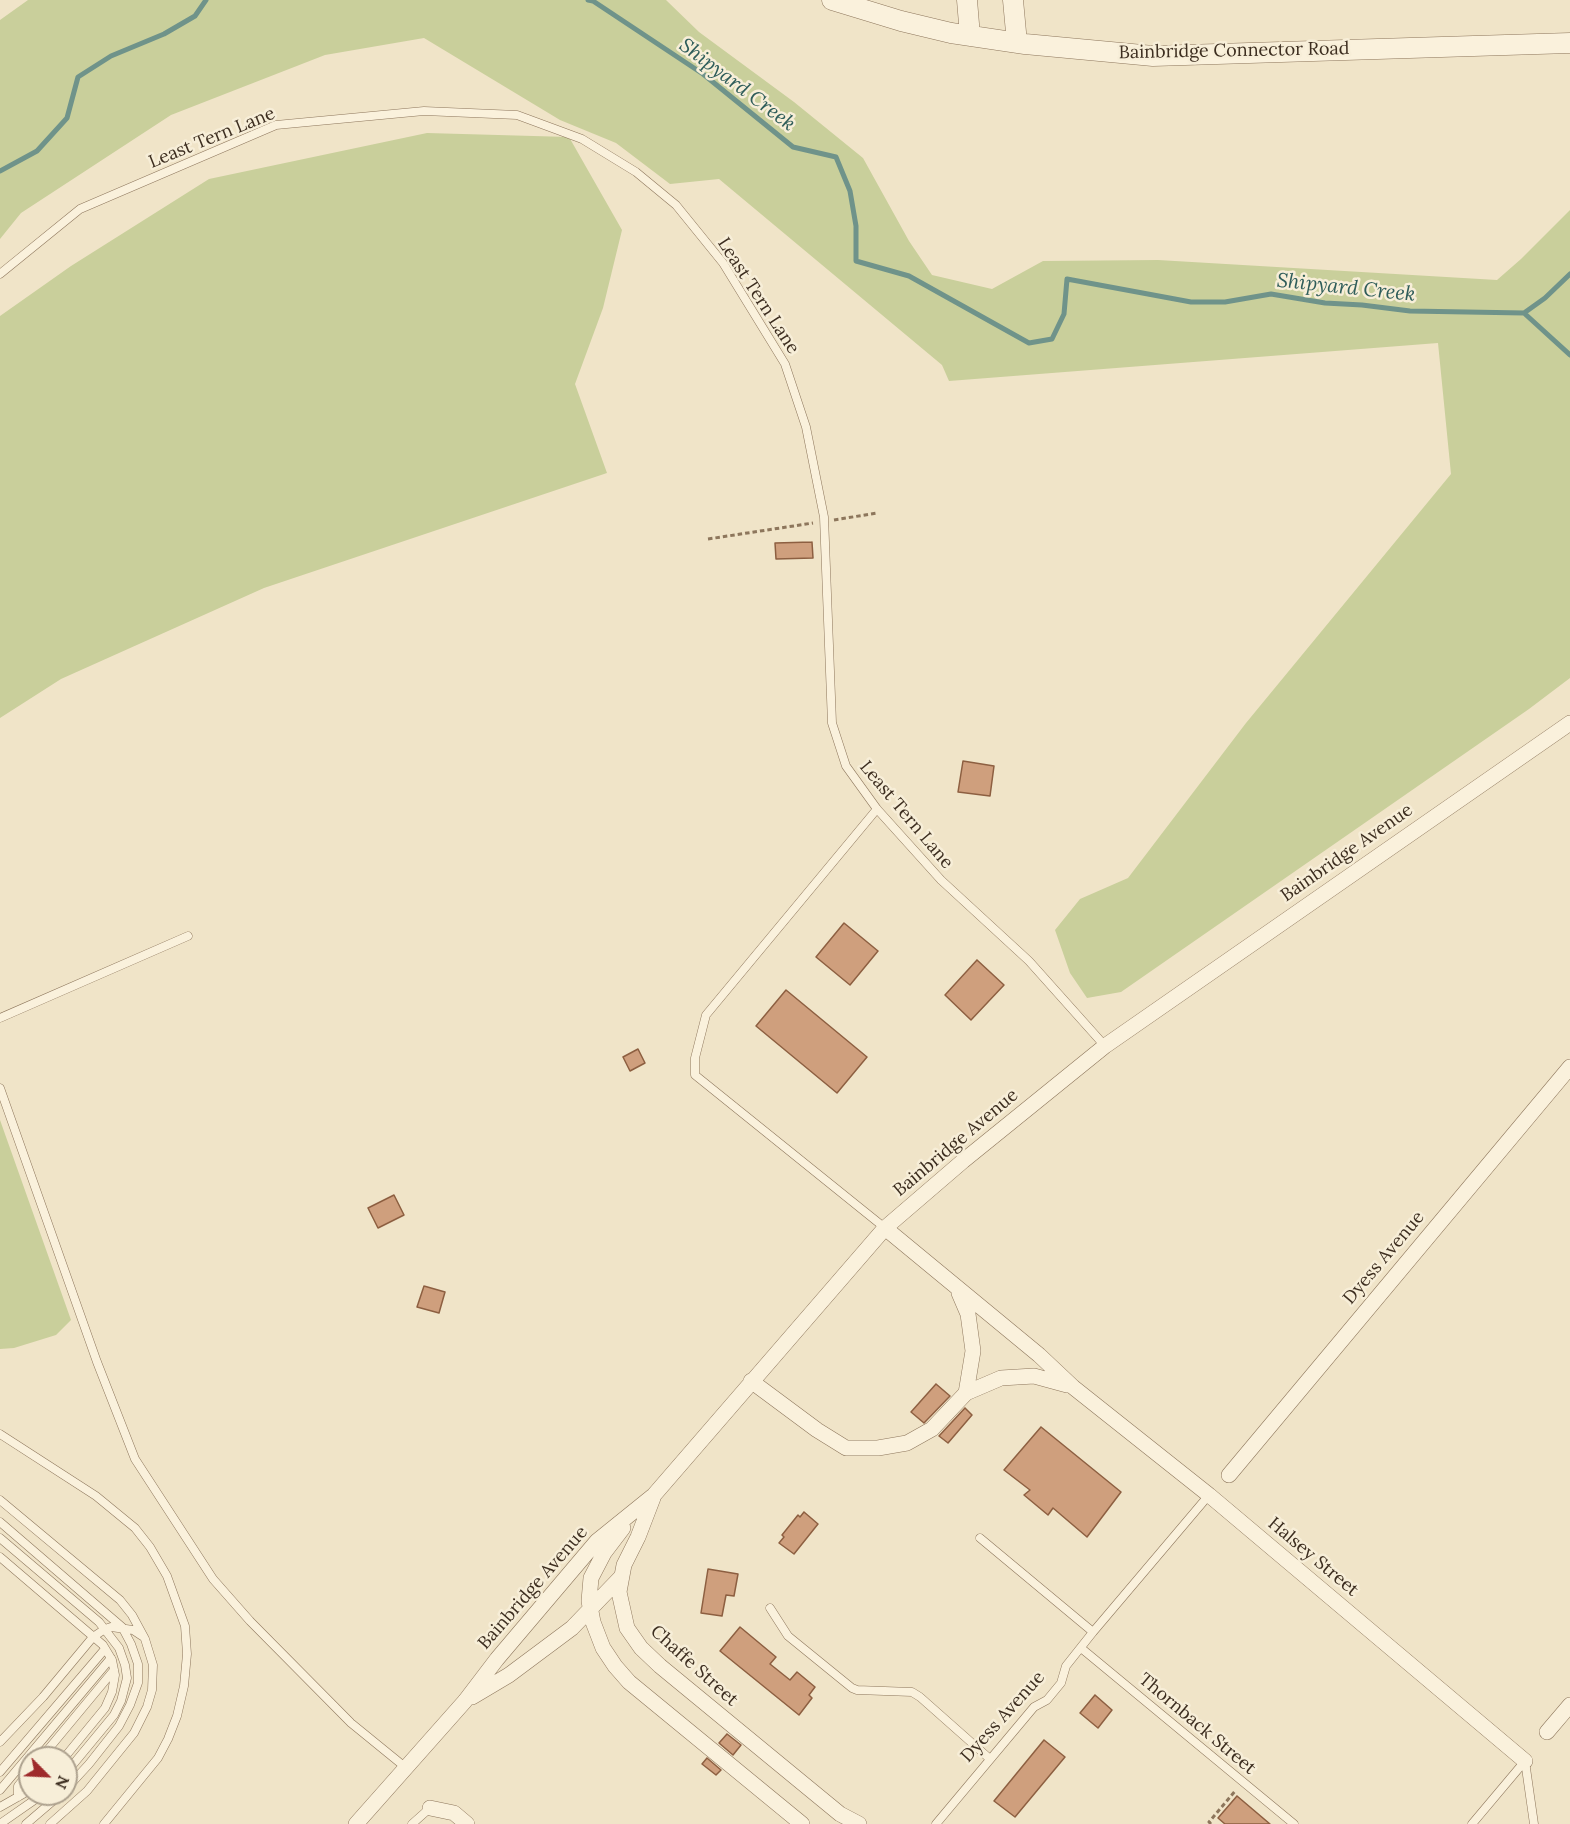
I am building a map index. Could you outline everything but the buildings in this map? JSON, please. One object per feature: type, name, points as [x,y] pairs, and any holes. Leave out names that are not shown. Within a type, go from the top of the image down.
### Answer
[{"type":"street","name":"Bainbridge Connector Road","points":[[832,0],[901,21],[970,36],[1098,52],[1164,56],[1570,42]]},
{"type":"street","points":[[968,0],[970,36]]},
{"type":"street","points":[[1013,0],[1017,43]]},
{"type":"street","name":"Bainbridge Avenue","points":[[356,1824],[465,1701],[497,1659],[597,1541],[654,1495],[885,1228],[963,1161],[1105,1046],[1570,723]]},
{"type":"street","name":"Dyess Avenue","points":[[1229,1475],[1570,1067]]},
{"type":"street","name":"Halsey Street","points":[[885,1228],[1039,1355],[1073,1387],[1209,1495],[1525,1761]]},
{"type":"street","name":"Halsey Street","points":[[958,1290],[968,1314],[973,1351],[966,1393]]},
{"type":"street","name":"Halsey Street","points":[[752,1381],[817,1430],[846,1448],[878,1448],[908,1443],[932,1429],[966,1393],[1001,1378],[1034,1376],[1073,1387]]},
{"type":"street","points":[[654,1495],[619,1532],[604,1553],[591,1578],[589,1601],[603,1648],[629,1682],[802,1824]]},
{"type":"street","name":"Chaffe Street","points":[[654,1495],[638,1537],[624,1565],[619,1592],[627,1628],[641,1648],[840,1814],[859,1824]]},
{"type":"street","name":"Bainbridge Avenue","points":[[465,1701],[509,1675],[572,1628],[622,1576]]},
{"type":"street","points":[[1547,1732],[1570,1705]]},
{"type":"street","points":[[430,1808],[454,1813],[467,1824]]},
{"type":"lane","name":"Least Tern Lane","points":[[0,274],[80,208],[276,124],[424,111],[517,115],[582,139],[636,172],[676,205],[723,262],[785,364],[806,427],[824,522],[832,723],[846,766],[877,809],[941,880],[1029,962],[1105,1046]]},
{"type":"lane","points":[[877,809],[706,1016],[695,1058],[695,1075],[885,1228]]},
{"type":"lane","points":[[0,1018],[188,936]]},
{"type":"lane","points":[[0,1088],[97,1362],[135,1459],[221,1588],[250,1621],[351,1723],[405,1767]]},
{"type":"lane","points":[[0,1436],[96,1496],[135,1528],[150,1547],[167,1576],[185,1626],[187,1654],[184,1686],[177,1716],[168,1739],[158,1758],[104,1824]]},
{"type":"lane","name":"Dyess Avenue","points":[[936,1824],[1034,1707],[1047,1700],[1061,1683],[1066,1666],[1209,1495]]},
{"type":"lane","points":[[0,1500],[120,1600],[132,1615],[143,1636],[153,1665],[152,1690],[134,1733],[87,1791],[50,1824]]},
{"type":"lane","points":[[0,1522],[122,1627],[138,1664],[138,1683],[119,1725],[78,1776]]},
{"type":"lane","points":[[0,1538],[105,1629],[119,1648],[127,1678],[122,1701],[114,1715],[78,1758]]},
{"type":"lane","points":[[980,1538],[1093,1632]]},
{"type":"lane","points":[[0,1557],[93,1637],[111,1658],[114,1670],[112,1692],[105,1708],[74,1746]]},
{"type":"lane","points":[[770,1608],[788,1636],[852,1688],[912,1692],[990,1759]]},
{"type":"lane","points":[[0,1742],[43,1697],[93,1637],[105,1629],[122,1627],[143,1636]]},
{"type":"lane","name":"Thornback Street","points":[[1082,1648],[1294,1824]]},
{"type":"lane","points":[[0,1772],[105,1649]]},
{"type":"lane","points":[[0,1790],[111,1658]]},
{"type":"lane","points":[[51,1746],[114,1670]]},
{"type":"lane","points":[[1472,1824],[1525,1761]]},
{"type":"lane","points":[[1525,1761],[1534,1824]]},
{"type":"lane","points":[[0,1807],[18,1797]]},
{"type":"lane","points":[[0,1824],[26,1806]]},
{"type":"lane","points":[[26,1824],[47,1806]]},
{"type":"lane","points":[[412,1824],[430,1808]]},
{"type":"path","points":[[708,539],[877,513]]},
{"type":"path","points":[[1211,1824],[1209,1822],[1243,1782]]},
{"type":"green space","points":[[28,0],[666,0],[699,32],[794,102],[863,158],[909,241],[932,275],[992,289],[1043,261],[1158,260],[1497,280],[1570,210],[1570,678],[1529,709],[1121,992],[1087,998],[1070,973],[1055,930],[1080,899],[1128,878],[1246,723],[1451,474],[1438,343],[949,381],[942,365],[719,179],[670,184],[616,143],[560,120],[424,38],[325,55],[171,115],[21,213],[0,239],[0,20]]},
{"type":"green space","points":[[427,133],[569,137],[622,230],[603,308],[575,384],[607,473],[264,588],[61,679],[0,718],[0,316],[71,266],[209,179]]},
{"type":"green space","points":[[0,1120],[71,1320],[56,1335],[14,1348],[0,1349]]},
{"type":"waterway","name":"Shipyard Creek","points":[[0,171],[37,151],[67,118],[78,77],[111,56],[164,34],[195,16],[206,0]]},
{"type":"waterway","name":"Shipyard Creek","points":[[588,0],[593,1],[703,74],[793,147],[836,157],[850,191],[856,226],[856,261],[909,276],[1029,343],[1052,339],[1064,314],[1067,279],[1191,302],[1225,302],[1271,294],[1325,303],[1410,311],[1524,313],[1570,355]]},
{"type":"waterway","points":[[1524,313],[1545,298],[1570,274]]}]
